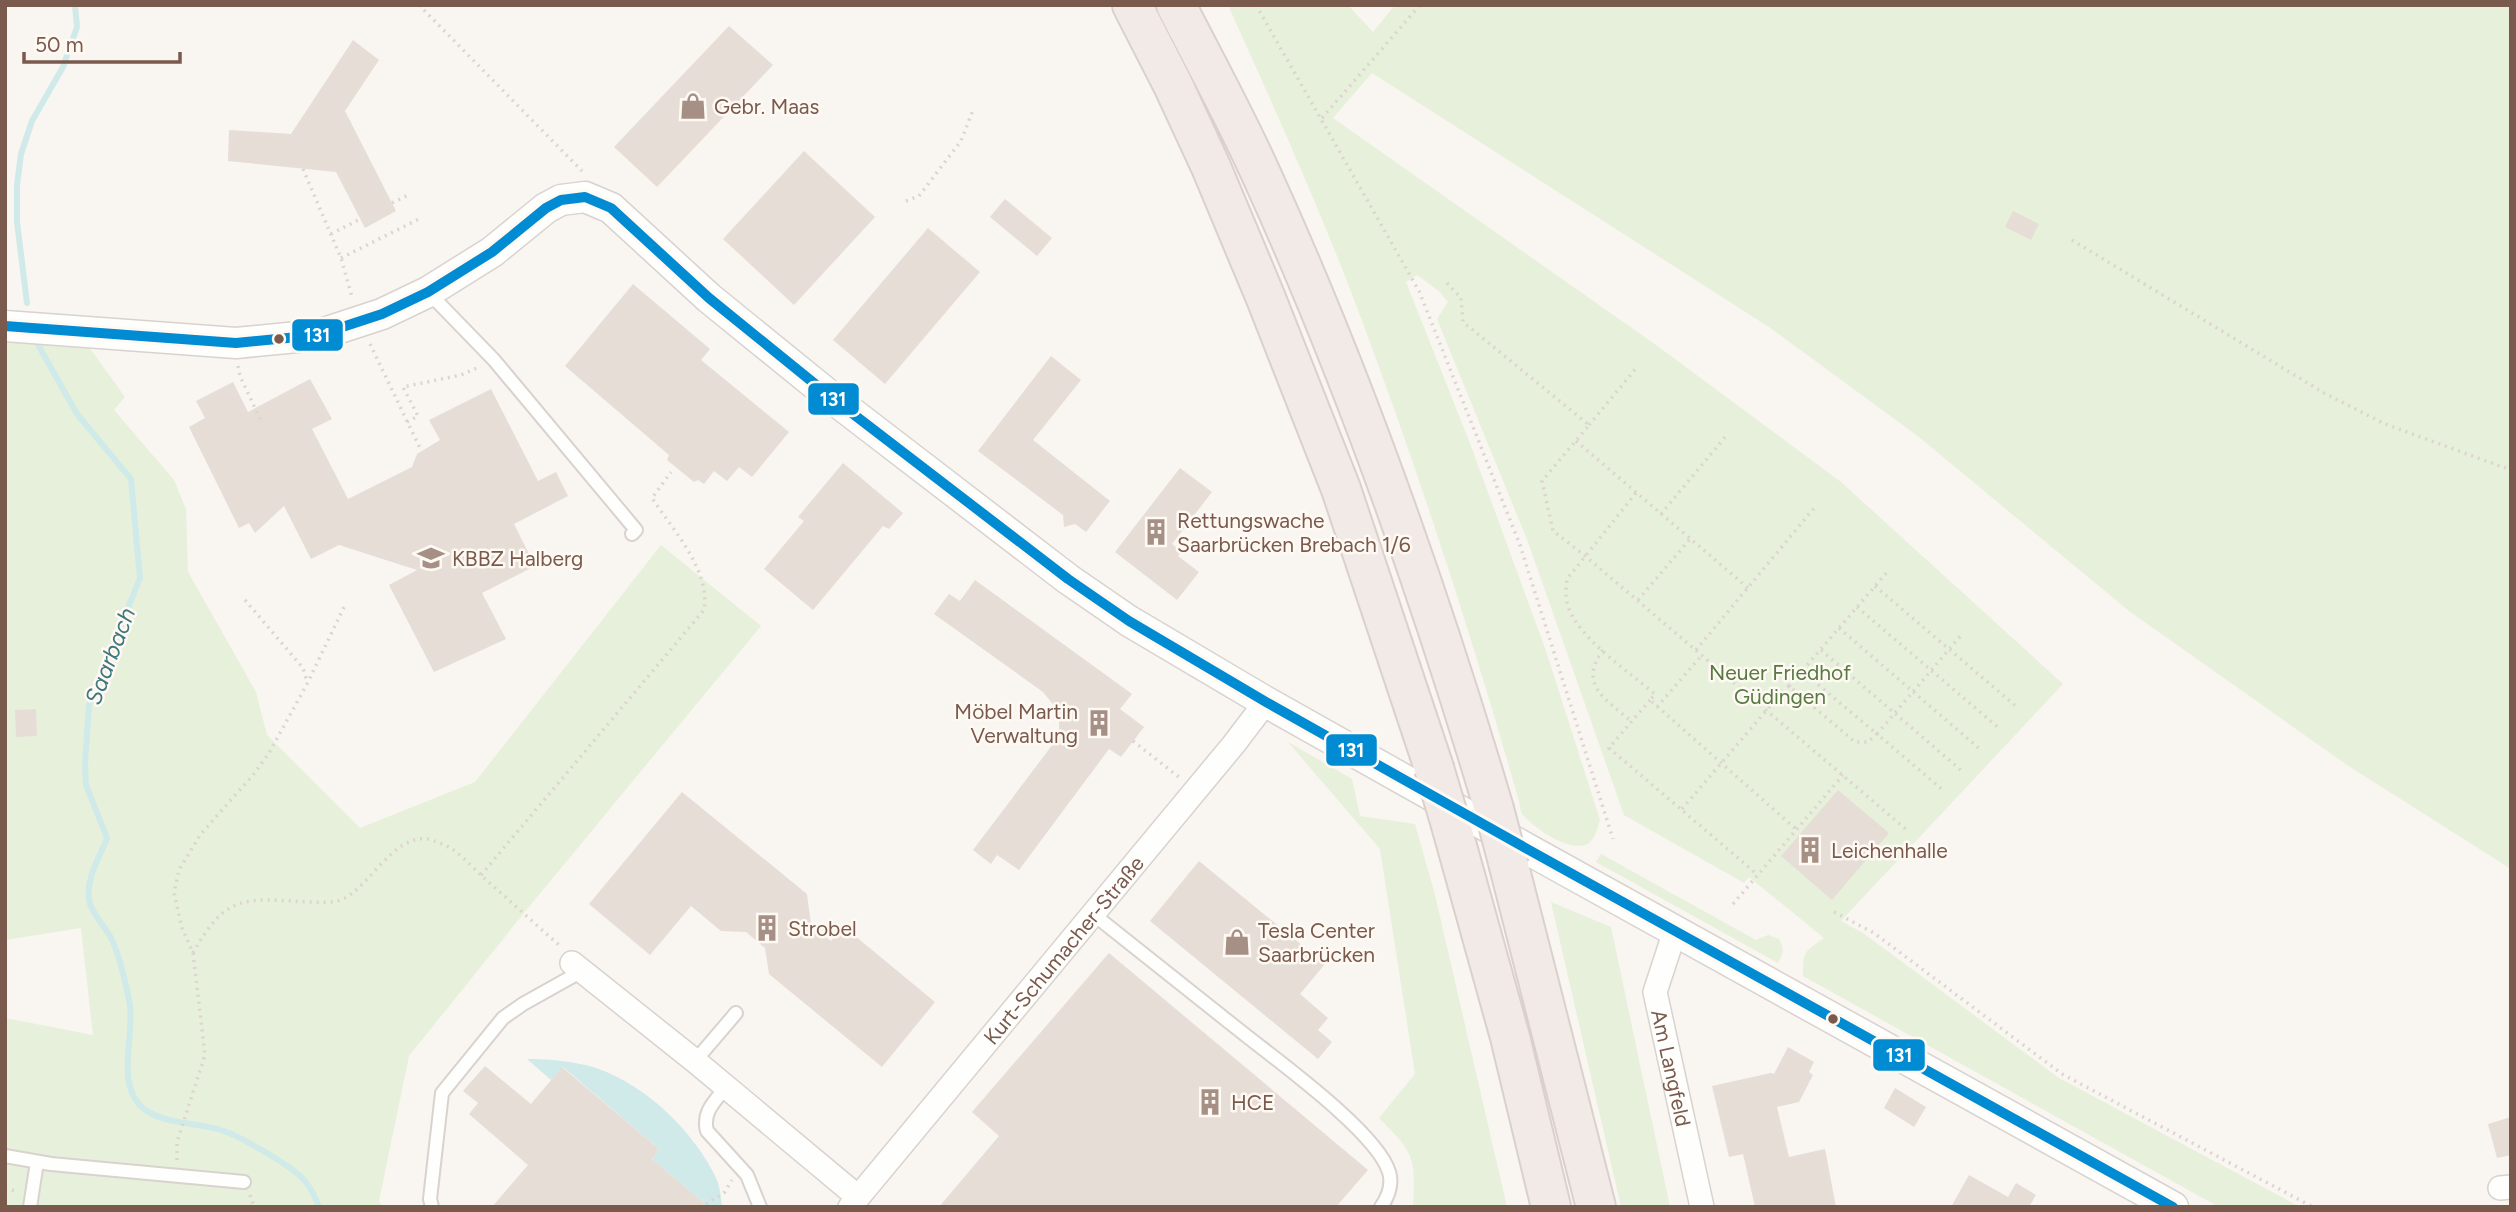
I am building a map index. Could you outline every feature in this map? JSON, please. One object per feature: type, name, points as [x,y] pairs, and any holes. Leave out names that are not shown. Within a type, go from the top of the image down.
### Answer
[{"type":"highway","points":[[1132,5],[1211,167],[1265,296],[1340,489],[1451,825],[1510,1037],[1551,1207]]},
{"type":"highway","points":[[1176,5],[1262,174],[1308,282],[1381,470],[1445,652],[1494,809],[1596,1207]]},
{"type":"highway","points":[[1205,5],[1262,174]]},
{"type":"street","points":[[5,326],[236,343],[318,335],[358,312],[428,292],[492,252],[546,208],[572,198],[585,197],[598,201],[611,208],[709,298],[776,353],[1068,579],[1129,621],[1266,702],[2173,1207]]},
{"type":"street","name":"Kurt-Schumacher-Straße","points":[[577,967],[726,1087],[854,1202],[1266,702]]},
{"type":"street","name":"Am Langfeld","points":[[1675,931],[1655,992],[1702,1207]]},
{"type":"lane","points":[[428,292],[494,360],[636,530],[632,534]]},
{"type":"lane","points":[[1093,914],[1311,1087],[1364,1135],[1381,1155],[1390,1174],[1389,1196],[1381,1207]]},
{"type":"lane","points":[[432,1207],[430,1199],[442,1093],[503,1018],[577,967]]},
{"type":"lane","points":[[695,1061],[736,1013]]},
{"type":"lane","points":[[726,1087],[706,1114],[704,1122],[707,1131],[747,1175],[760,1207]]},
{"type":"lane","points":[[5,1156],[37,1162],[244,1182]]},
{"type":"lane","points":[[30,1207],[37,1162]]},
{"type":"path","points":[[419,5],[546,135]]},
{"type":"path","points":[[1256,5],[1419,292],[1520,545],[1613,839]]},
{"type":"path","points":[[1322,118],[1420,5]]},
{"type":"path","points":[[906,201],[919,196],[961,141],[973,110]]},
{"type":"path","points":[[303,169],[341,258],[358,312],[420,448]]},
{"type":"path","points":[[392,203],[410,194]]},
{"type":"path","points":[[341,258],[421,218]]},
{"type":"path","points":[[331,234],[360,219]]},
{"type":"path","points":[[2072,240],[2324,393],[2385,424],[2511,470]]},
{"type":"path","points":[[1447,283],[1461,298],[1463,322],[1589,425]]},
{"type":"path","points":[[236,343],[240,376],[261,421]]},
{"type":"path","points":[[407,422],[418,416],[403,387],[461,375],[494,360]]},
{"type":"path","points":[[1638,366],[1542,481],[1553,531],[1696,649],[1908,831]]},
{"type":"path","points":[[1661,514],[1726,436]]},
{"type":"path","points":[[1576,441],[1748,588]]},
{"type":"path","points":[[481,875],[704,610],[705,589],[695,563],[652,498],[671,472]]},
{"type":"path","points":[[1636,493],[1567,579],[1568,607],[1579,629],[1655,694],[1609,748],[1758,875]]},
{"type":"path","points":[[1696,649],[1815,507]]},
{"type":"path","points":[[1638,600],[1690,539]]},
{"type":"path","points":[[1682,809],[1889,570]]},
{"type":"path","points":[[1875,586],[2018,708]]},
{"type":"path","points":[[245,600],[303,668],[307,684]]},
{"type":"path","points":[[177,1142],[198,1084],[205,1055],[192,953],[182,928],[174,894],[179,870],[200,835],[269,753],[307,684],[345,605]]},
{"type":"path","points":[[1857,607],[2000,729]]},
{"type":"path","points":[[1839,628],[1981,750]]},
{"type":"path","points":[[1790,686],[1855,742],[1868,742],[1963,633]]},
{"type":"path","points":[[1602,650],[1594,662],[1592,680],[1600,693],[1632,722]]},
{"type":"path","points":[[1821,650],[1962,771]]},
{"type":"path","points":[[1657,707],[1702,655]]},
{"type":"path","points":[[1802,671],[1944,791]]},
{"type":"path","points":[[1650,700],[1797,830]]},
{"type":"path","points":[[1133,741],[1195,790]]},
{"type":"path","points":[[1733,904],[1843,775]]},
{"type":"path","points":[[192,953],[214,919],[230,906],[263,899],[325,903],[341,900],[354,892],[396,850],[411,841],[426,839],[452,848],[564,950],[577,967]]},
{"type":"path","points":[[1834,912],[1874,933],[2062,1074],[2313,1207]]},
{"type":"path","points":[[706,1204],[724,1193]]},
{"type":"green space","name":"Neuer Friedhof Güdingen","points":[[1228,5],[1348,5],[1373,32],[1395,5],[2511,5],[2511,869],[2347,765],[2129,611],[1919,437],[1769,327],[1372,73],[1333,118],[1656,345],[1841,482],[2063,684],[1841,921],[1863,933],[2059,1078],[2300,1207],[2219,1207],[1803,976],[1806,953],[1824,938],[1749,877],[1744,883],[1624,815],[1528,542],[1437,319],[1448,302],[1440,292],[1417,275],[1406,282],[1471,446],[1546,651],[1600,820],[1593,838],[1582,846],[1552,837],[1526,818],[1521,812],[1482,675],[1442,550],[1378,364],[1325,227]]},
{"type":"green space","points":[[5,340],[89,347],[125,397],[114,410],[174,480],[186,509],[188,572],[256,692],[267,735],[360,828],[475,782],[661,545],[761,626],[409,1056],[379,1201],[382,1207],[5,1207],[5,1018],[93,1035],[81,928],[5,940]]},
{"type":"green space","points":[[1288,742],[1352,779],[1360,816],[1415,824],[1435,895],[1507,1207],[1413,1207],[1414,1177],[1410,1157],[1400,1140],[1379,1118],[1415,1074],[1380,849]]},
{"type":"green space","points":[[1601,854],[1756,940],[1768,935],[1779,939],[1783,951],[1778,963],[1596,862]]},
{"type":"green space","points":[[1551,902],[1611,927],[1670,1207],[1621,1207]]},
{"type":"water","points":[[527,1059],[562,1061],[596,1068],[633,1086],[650,1098],[682,1128],[708,1162],[718,1183],[722,1207],[709,1207],[652,1159],[659,1149],[563,1067],[551,1080]]},
{"type":"building","name":"Gebr. Maas","points":[[729,26],[773,65],[657,187],[614,147]]},
{"type":"building","points":[[353,40],[379,60],[345,111],[396,211],[365,228],[336,172],[228,161],[229,130],[291,134]]},
{"type":"building","points":[[804,151],[875,217],[794,305],[723,239]]},
{"type":"building","points":[[1005,199],[1052,238],[1037,256],[990,217]]},
{"type":"building","points":[[2013,211],[2039,224],[2031,240],[2005,227]]},
{"type":"building","points":[[928,228],[980,272],[885,384],[833,340]]},
{"type":"building","points":[[633,284],[710,349],[701,360],[789,432],[752,477],[739,467],[727,481],[714,471],[704,484],[698,480],[694,482],[667,460],[669,455],[565,366]]},
{"type":"building","points":[[1051,356],[1081,380],[1033,440],[1110,501],[1086,532],[1075,524],[1064,527],[1063,515],[978,451]]},
{"type":"building","points":[[310,379],[332,419],[312,429],[348,499],[412,467],[417,454],[440,440],[429,420],[491,389],[538,481],[556,472],[568,496],[514,524],[535,566],[482,593],[506,639],[434,672],[389,585],[417,570],[339,545],[311,559],[284,506],[255,533],[249,523],[239,528],[189,427],[205,418],[196,401],[233,382],[248,412]]},
{"type":"building","points":[[843,463],[903,513],[889,529],[883,526],[813,610],[764,569],[804,521],[798,517]]},
{"type":"building","name":"Rettungswache Saarbrücken Brebach 1/6","points":[[1180,468],[1212,492],[1172,544],[1181,551],[1178,556],[1199,572],[1177,600],[1115,552]]},
{"type":"building","name":"Möbel Martin Verwaltung","points":[[975,580],[1132,694],[1120,709],[1144,727],[1121,757],[1109,749],[1019,870],[997,855],[991,864],[973,850],[1053,744],[1059,730],[1059,718],[1056,708],[1043,692],[934,614],[949,594],[960,601]]},
{"type":"building","points":[[36,709],[37,736],[16,737],[15,710]]},
{"type":"building","name":"Leichenhalle","points":[[1838,790],[1889,833],[1832,900],[1781,856]]},
{"type":"building","name":"Strobel","points":[[682,792],[807,894],[811,925],[831,941],[843,926],[935,1002],[882,1067],[769,974],[765,948],[746,932],[721,931],[691,906],[650,955],[589,904]]},
{"type":"building","name":"Tesla Center Saarbrücken","points":[[1199,861],[1325,964],[1300,994],[1328,1018],[1318,1030],[1332,1042],[1318,1059],[1150,921]]},
{"type":"building","points":[[1109,953],[1368,1170],[1336,1207],[939,1207],[999,1136],[972,1112]]},
{"type":"building","points":[[1788,1047],[1814,1062],[1809,1072],[1813,1075],[1799,1102],[1777,1107],[1789,1157],[1825,1149],[1836,1207],[1755,1207],[1743,1154],[1729,1157],[1712,1086],[1774,1074]]},
{"type":"building","points":[[485,1066],[531,1104],[562,1067],[659,1149],[652,1159],[709,1207],[492,1207],[528,1165],[469,1114],[478,1103],[463,1091]]},
{"type":"building","points":[[1895,1088],[1926,1107],[1914,1127],[1884,1108]]},
{"type":"building","points":[[2511,1117],[2511,1155],[2497,1158],[2488,1124]]},
{"type":"building","points":[[1969,1175],[2008,1197],[2016,1183],[2036,1195],[2029,1207],[1951,1207]]},
{"type":"waterway","name":"Saarbach","points":[[27,303],[17,222],[17,185],[21,154],[32,121],[63,67],[77,27],[75,5]]},
{"type":"waterway","name":"Saarbach","points":[[36,341],[77,414],[131,479],[140,578],[89,705],[85,762],[86,785],[107,838],[92,875],[89,899],[92,909],[115,946],[127,992],[131,1020],[128,1061],[130,1087],[135,1099],[152,1114],[221,1130],[277,1159],[306,1182],[319,1207]]},
{"type":"transit line","name":"131","points":[[5,326],[236,343],[318,335],[382,314],[428,292],[492,252],[546,208],[561,200],[585,197],[611,208],[709,298],[831,397],[1068,579],[1129,621],[1266,702],[1529,850],[2173,1207]]},
{"type":"place","name":"Gebr. Maas","points":[[693,106]]},
{"type":"place","name":"Rettungswache Saarbrücken Brebach 1/6","points":[[1156,532]]},
{"type":"place","name":"KBBZ Halberg","points":[[431,558]]},
{"type":"place","name":"Möbel Martin Verwaltung","points":[[1099,723]]},
{"type":"place","name":"Leichenhalle","points":[[1810,850]]},
{"type":"place","name":"Strobel","points":[[767,928]]},
{"type":"place","name":"Tesla Center Saarbrücken","points":[[1237,942]]},
{"type":"place","name":"HCE","points":[[1210,1102]]}]
